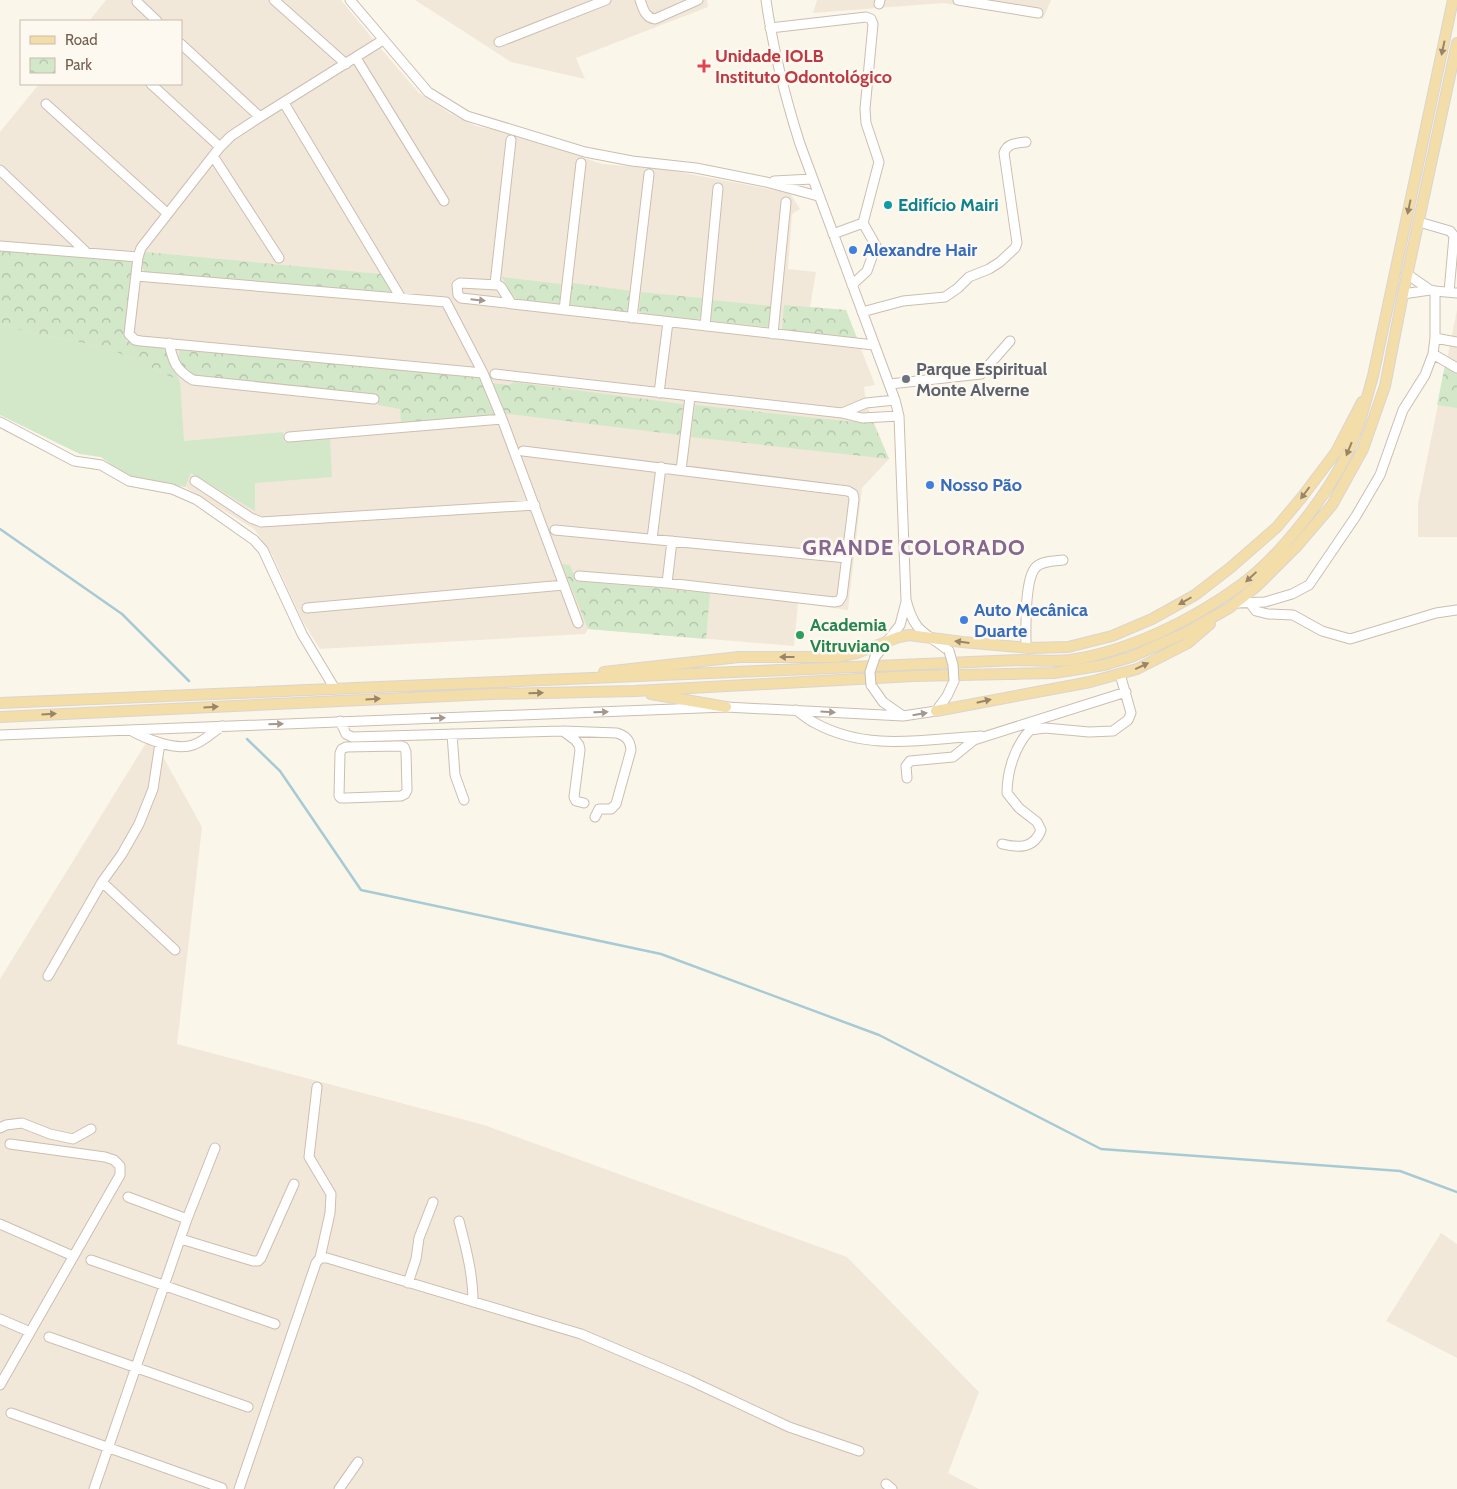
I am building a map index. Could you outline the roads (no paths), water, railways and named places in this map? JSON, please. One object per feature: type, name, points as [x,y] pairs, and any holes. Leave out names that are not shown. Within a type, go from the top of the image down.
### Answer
[{"type":"main road","points":[[0,703],[1020,660],[1069,660],[1128,646],[1182,621],[1243,584],[1274,555],[1312,511],[1345,459],[1361,419],[1373,376],[1453,0]]},
{"type":"main road","points":[[936,711],[1090,682],[1120,674],[1137,669],[1188,643],[1257,586],[1296,548],[1332,505],[1363,449],[1384,386],[1457,43]]},
{"type":"main road","points":[[533,680],[739,657],[836,657],[857,653],[886,641],[909,635],[962,642],[1026,647],[1068,647],[1112,636],[1152,619],[1186,600],[1230,568],[1277,527],[1336,452],[1373,376]]},
{"type":"main road","points":[[0,717],[491,694],[635,691],[913,676],[1054,673],[1104,665],[1131,657],[1185,634],[1233,605]]},
{"type":"main road","points":[[635,691],[726,707]]},
{"type":"street","points":[[274,0],[346,64]]},
{"type":"street","points":[[350,0],[428,92],[467,116],[585,152],[632,162],[696,168],[766,182],[818,196]]},
{"type":"street","points":[[499,42],[606,0]]},
{"type":"street","points":[[640,0],[646,15],[650,19],[655,19],[698,0]]},
{"type":"street","points":[[0,735],[726,707],[903,716],[936,711],[947,696],[954,681],[953,665],[949,652],[917,628],[913,622],[906,600],[898,416],[895,400],[818,196],[786,101],[770,28],[766,0]]},
{"type":"street","points":[[958,0],[1038,13]]},
{"type":"street","points":[[137,2],[156,20]]},
{"type":"street","points":[[770,28],[866,17],[872,19],[865,109],[866,123],[880,162],[863,223],[876,246],[867,271],[852,284]]},
{"type":"street","points":[[383,40],[231,136],[220,147],[141,248],[138,257],[129,334],[135,340],[169,344],[483,373]]},
{"type":"street","points":[[182,45],[260,117]]},
{"type":"street","points":[[356,58],[444,201]]},
{"type":"street","points":[[153,85],[220,147]]},
{"type":"street","points":[[284,103],[401,298]]},
{"type":"street","points":[[46,104],[167,213]]},
{"type":"street","points":[[495,284],[511,140]]},
{"type":"street","points":[[862,312],[903,301],[944,297],[958,288],[969,277],[990,269],[1010,253],[1017,243],[1004,154],[1006,147],[1009,145],[1026,142]]},
{"type":"street","points":[[213,156],[279,258]]},
{"type":"street","points":[[564,310],[580,163]]},
{"type":"street","points":[[0,170],[85,252]]},
{"type":"street","points":[[632,318],[649,174]]},
{"type":"street","points":[[766,182],[812,179]]},
{"type":"street","points":[[704,326],[718,188]]},
{"type":"street","points":[[773,334],[786,202]]},
{"type":"street","points":[[1403,294],[1432,291],[1453,293],[1454,236],[1450,231],[1419,222]]},
{"type":"street","points":[[833,234],[863,223]]},
{"type":"street","points":[[0,246],[138,257]]},
{"type":"street","points":[[1407,274],[1432,291]]},
{"type":"street","points":[[136,276],[446,302],[483,373],[535,505],[578,623]]},
{"type":"street","points":[[511,303],[501,287],[495,284],[460,283],[457,287],[458,295],[461,298],[874,344]]},
{"type":"street","points":[[1233,605],[1265,602],[1292,594],[1309,585],[1356,516],[1380,475],[1403,410],[1425,375],[1435,338],[1432,291]]},
{"type":"street","points":[[659,393],[668,322]]},
{"type":"street","points":[[1435,338],[1457,342]]},
{"type":"street","points":[[890,384],[981,374],[1010,341]]},
{"type":"street","points":[[169,344],[177,368],[193,380],[374,399]]},
{"type":"street","points":[[1432,354],[1457,368]]},
{"type":"street","points":[[495,374],[842,414],[862,418],[898,416]]},
{"type":"street","points":[[681,470],[690,397]]},
{"type":"street","points":[[842,414],[866,403],[895,400]]},
{"type":"street","points":[[289,437],[502,420]]},
{"type":"street","points":[[0,422],[74,460],[101,465],[129,481],[172,489],[197,500],[254,540],[263,550],[302,634],[335,689]]},
{"type":"street","points":[[523,451],[848,491],[853,494],[854,499],[842,596],[839,601],[579,576]]},
{"type":"street","points":[[652,539],[661,467]]},
{"type":"street","points":[[195,481],[251,518],[261,522],[535,505]]},
{"type":"street","points":[[555,530],[846,558]]},
{"type":"street","points":[[667,583],[672,541]]},
{"type":"street","points":[[1026,647],[1027,595],[1030,576],[1037,566],[1063,560]]},
{"type":"street","points":[[307,608],[564,585]]},
{"type":"street","points":[[903,716],[883,702],[871,685],[870,672],[875,657],[900,624],[906,600]]},
{"type":"street","points":[[1250,603],[1256,611],[1293,616],[1322,631],[1350,639],[1436,613],[1457,610]]},
{"type":"street","points":[[1002,844],[1017,848],[1030,844],[1039,835],[1041,830],[1037,822],[1020,808],[1007,793],[1007,782],[1015,754],[1024,737],[1030,730],[1044,728],[1089,732],[1112,731],[1128,720],[1131,713],[1120,674]]},
{"type":"street","points":[[907,778],[906,766],[910,761],[953,757],[974,740],[1126,692]]},
{"type":"street","points":[[796,710],[814,723],[845,735],[876,742],[907,742],[987,736]]},
{"type":"street","points":[[340,721],[346,734],[352,737],[563,731],[617,733],[624,735],[630,743],[631,750],[616,804],[611,808],[599,809],[595,818]]},
{"type":"street","points":[[129,730],[160,743],[183,747],[192,746],[222,726]]},
{"type":"street","points":[[563,731],[579,745],[574,795],[576,801],[584,803]]},
{"type":"street","points":[[452,734],[455,775],[464,800]]},
{"type":"street","points":[[370,736],[371,747]]},
{"type":"street","points":[[48,976],[102,882],[122,854],[148,805],[156,775],[160,743]]},
{"type":"street","points":[[346,747],[371,747],[404,747],[406,752],[406,792],[401,796],[341,798],[338,793],[340,751],[346,747]]},
{"type":"street","points":[[102,882],[175,950]]},
{"type":"street","points":[[239,1489],[292,1330],[316,1264],[320,1258],[330,1213],[331,1194],[309,1158],[317,1087]]},
{"type":"street","points":[[0,1128],[6,1125],[22,1123],[50,1134],[73,1139],[91,1129]]},
{"type":"street","points":[[0,1385],[120,1174],[120,1166],[114,1160],[105,1157],[10,1144]]},
{"type":"street","points":[[94,1489],[166,1285],[187,1219],[215,1148]]},
{"type":"street","points":[[181,1239],[258,1261],[294,1184]]},
{"type":"street","points":[[128,1198],[187,1219]]},
{"type":"street","points":[[408,1283],[416,1259],[419,1238],[433,1202]]},
{"type":"street","points":[[459,1221],[474,1285],[473,1302]]},
{"type":"street","points":[[0,1224],[73,1256]]},
{"type":"street","points":[[320,1258],[327,1258],[581,1334],[689,1380],[789,1427],[859,1450]]},
{"type":"street","points":[[92,1260],[275,1324]]},
{"type":"street","points":[[0,1319],[30,1332]]},
{"type":"street","points":[[49,1337],[248,1407]]},
{"type":"street","points":[[11,1413],[222,1488]]},
{"type":"street","points":[[339,1489],[358,1462]]},
{"type":"waterway","points":[[0,529],[122,614],[189,681]]},
{"type":"waterway","points":[[247,739],[280,771],[361,890],[661,954],[879,1035],[1101,1149],[1400,1171],[1457,1192]]},
{"type":"place","name":"Unidade IOLB Instituto Odontológico","points":[[704,66]]},
{"type":"place","name":"Edifício Mairi","points":[[888,205]]},
{"type":"place","name":"Alexandre Hair","points":[[853,250]]},
{"type":"place","name":"Parque Espiritual Monte Alverne","points":[[906,379]]},
{"type":"place","name":"Nosso Pão","points":[[930,485]]},
{"type":"place","name":"Auto Mecânica Duarte","points":[[964,620]]},
{"type":"place","name":"Academia Vitruviano","points":[[800,635]]},
{"type":"district","name":"GRANDE COLORADO","points":[[914,547]]}]
